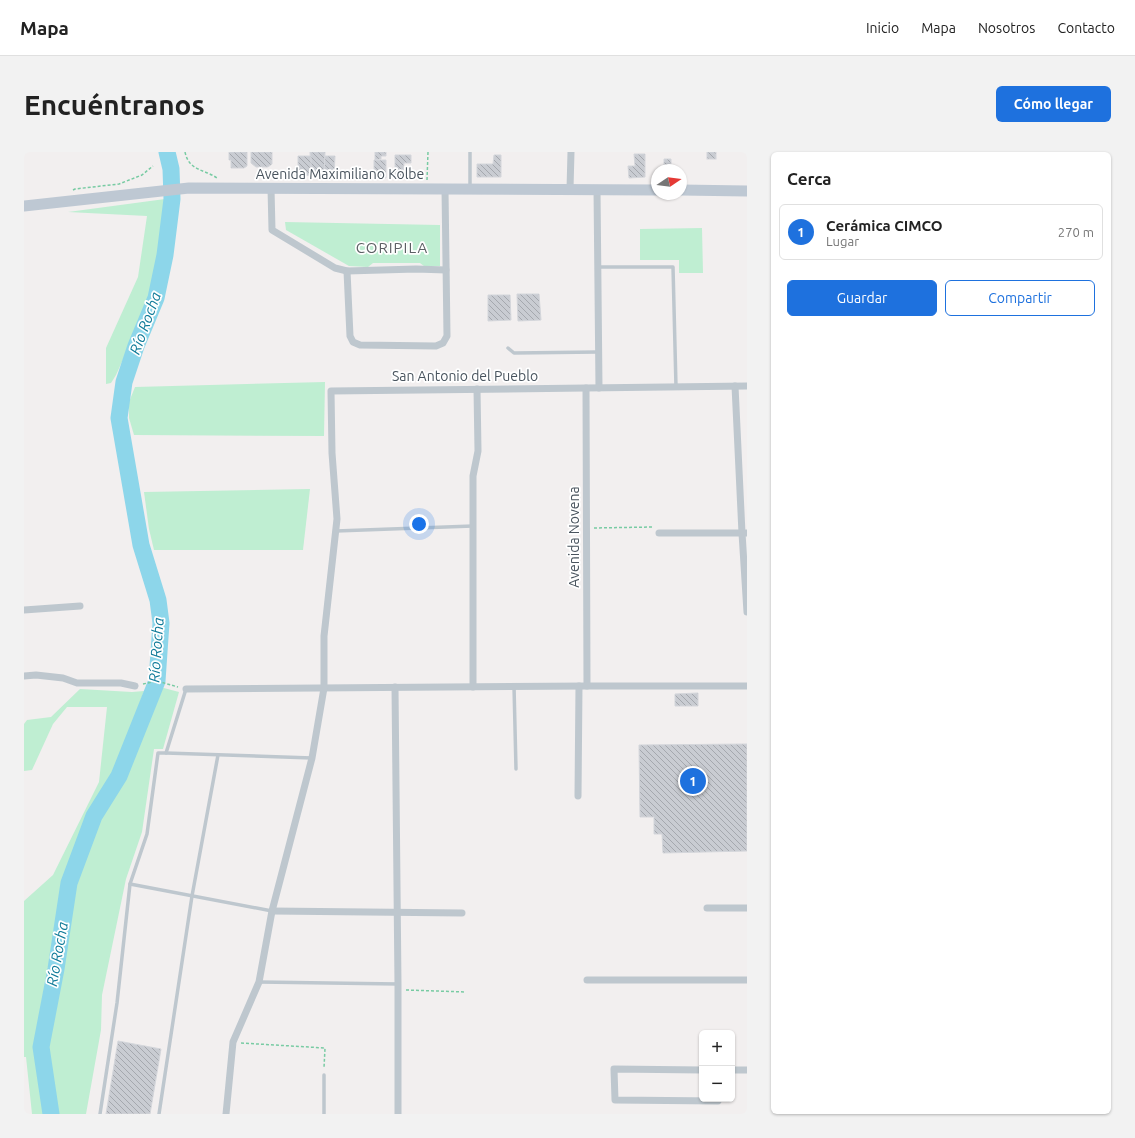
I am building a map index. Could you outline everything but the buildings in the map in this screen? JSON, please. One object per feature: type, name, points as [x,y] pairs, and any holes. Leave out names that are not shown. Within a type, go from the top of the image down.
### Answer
[{"type":"main road","name":"Avenida Maximiliano Kolbe","points":[[24,206],[189,188],[651,190]]},
{"type":"main road","points":[[687,190],[747,191]]},
{"type":"street","points":[[570,189],[572,152]]},
{"type":"street","points":[[270,188],[272,230],[335,268],[347,271],[416,269],[446,270]]},
{"type":"street","points":[[347,271],[350,336],[353,342],[360,345],[436,346],[443,343],[447,336],[445,189]]},
{"type":"street","points":[[597,189],[599,388]]},
{"type":"street","points":[[735,386],[747,612]]},
{"type":"street","name":"San Antonio del Pueblo","points":[[336,531],[337,519],[332,453],[330,391],[747,386]]},
{"type":"street","name":"Avenida Novena","points":[[586,388],[587,686]]},
{"type":"street","points":[[473,687],[473,476],[478,451],[477,389]]},
{"type":"street","points":[[226,1114],[233,1042],[259,982],[272,911],[312,758],[324,688],[324,636],[336,531]]},
{"type":"street","points":[[659,533],[744,533]]},
{"type":"street","points":[[24,610],[80,606]]},
{"type":"street","points":[[24,676],[36,675],[63,678],[77,683],[121,683],[135,686]]},
{"type":"street","points":[[186,689],[514,686],[747,686]]},
{"type":"street","points":[[578,796],[579,686]]},
{"type":"street","points":[[395,687],[398,912],[398,1114]]},
{"type":"street","points":[[706,908],[747,908]]},
{"type":"street","points":[[272,911],[462,913]]},
{"type":"street","points":[[587,980],[747,980]]},
{"type":"street","points":[[699,1070],[614,1069],[615,1100],[699,1101]]},
{"type":"street","points":[[735,1070],[747,1070]]},
{"type":"lane","points":[[470,152],[470,189]]},
{"type":"lane","points":[[598,267],[673,267],[676,387]]},
{"type":"lane","points":[[508,348],[514,353],[598,352]]},
{"type":"lane","points":[[336,531],[473,526]]},
{"type":"lane","points":[[514,686],[516,769]]},
{"type":"lane","points":[[166,753],[186,689]]},
{"type":"lane","points":[[100,1114],[117,1003],[130,884],[147,834],[158,753],[312,758]]},
{"type":"lane","points":[[159,1114],[192,896],[218,755]]},
{"type":"lane","points":[[130,884],[272,911]]},
{"type":"lane","points":[[259,982],[398,987]]},
{"type":"lane","points":[[324,1075],[324,1114]]},
{"type":"path","points":[[185,152],[186,157],[194,168],[216,177],[227,188]]},
{"type":"path","points":[[427,189],[428,152]]},
{"type":"path","points":[[65,202],[65,196],[75,189],[119,184],[142,175],[153,166]]},
{"type":"path","points":[[586,528],[654,527],[659,533]]},
{"type":"path","points":[[135,686],[157,681],[186,689]]},
{"type":"path","points":[[398,987],[466,992]]},
{"type":"path","points":[[233,1042],[324,1048],[324,1075]]},
{"type":"green space","points":[[165,199],[164,218],[151,297],[116,375],[111,383],[106,384],[106,348],[138,277],[147,216],[68,212]]},
{"type":"green space","points":[[285,222],[440,225],[440,266],[424,266],[420,263],[373,263],[368,267],[349,266],[286,230]]},
{"type":"green space","points":[[702,228],[703,273],[679,273],[679,260],[640,260],[640,229]]},
{"type":"green space","points":[[325,382],[324,436],[134,435],[129,418],[129,402],[135,387]]},
{"type":"green space","points":[[310,489],[303,550],[154,550],[149,529],[144,492]]},
{"type":"green space","points":[[160,687],[179,692],[163,749],[154,749],[142,832],[126,879],[102,995],[101,1030],[86,1114],[55,1114],[45,1045],[74,886],[97,820],[121,783]]},
{"type":"green space","points":[[80,689],[132,692],[144,691],[126,741],[108,784],[90,810],[63,879],[35,1048],[45,1114],[32,1114],[26,1057],[24,1057],[24,901],[53,875],[99,782],[107,707],[67,707],[53,724],[32,770],[24,771],[24,724],[27,720],[51,717]]},
{"type":"waterway","name":"Río Rocha","points":[[51,1114],[41,1047],[56,969],[69,883],[94,816],[119,776],[157,681],[161,623],[158,600],[141,545],[119,418],[124,382],[136,346],[156,298],[165,255],[172,199],[171,169],[167,152]]},
{"type":"place","name":"Cerámica CIMCO","points":[[693,781]]},
{"type":"district","name":"CORIPILA","points":[[392,247]]}]
